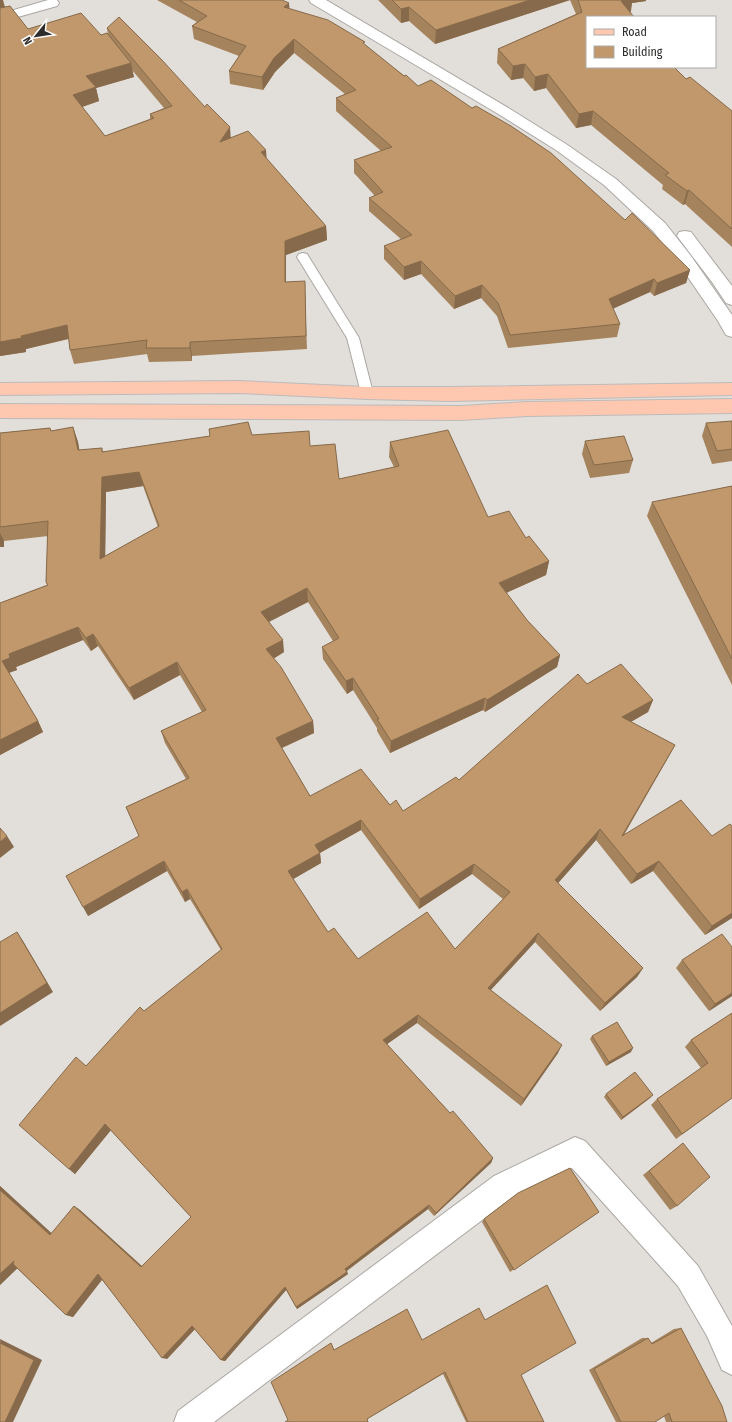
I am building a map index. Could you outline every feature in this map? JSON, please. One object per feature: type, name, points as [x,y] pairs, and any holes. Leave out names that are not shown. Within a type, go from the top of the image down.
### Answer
[{"type":"main road","points":[[316,0],[505,112],[561,147],[610,182],[659,227],[685,260],[726,319],[732,331]]},
{"type":"main road","points":[[335,0],[564,134],[591,151],[643,193]]},
{"type":"main road","points":[[0,18],[52,3]]},
{"type":"main road","points":[[670,219],[718,278],[732,299]]},
{"type":"main road","points":[[709,389],[732,374]]},
{"type":"main road","points":[[236,411],[238,387]]},
{"type":"main road","points":[[0,389],[238,387],[367,393],[450,394],[732,389]]},
{"type":"main road","points":[[0,411],[461,413],[527,409],[732,406]]},
{"type":"main road","points":[[189,1422],[504,1186],[575,1151],[688,1276],[717,1326],[732,1360]]},
{"type":"lane","points":[[303,258],[353,338],[367,393]]},
{"type":"building","points":[[179,0],[282,0],[289,3],[284,7],[328,20],[365,42],[363,43],[404,76],[406,75],[418,86],[431,80],[472,108],[476,106],[511,126],[551,153],[625,220],[632,213],[690,270],[657,283],[654,279],[609,299],[620,324],[510,335],[498,303],[482,285],[455,296],[421,261],[404,267],[384,246],[412,235],[369,198],[383,192],[354,160],[392,147],[336,98],[356,90],[294,39],[274,58],[262,77],[229,71],[246,46],[192,26],[207,16]]},
{"type":"building","points":[[392,0],[530,0],[436,30],[409,7],[401,9]]},
{"type":"building","points":[[578,0],[625,0],[621,1],[633,16],[586,16],[586,68],[675,68],[686,79],[690,77],[732,111],[732,229],[689,190],[687,191],[665,175],[669,173],[593,111],[579,114],[548,74],[535,77],[525,64],[513,66],[498,49],[582,12]]},
{"type":"building","points":[[10,6],[28,29],[81,13],[101,35],[107,33],[131,63],[86,76],[96,87],[73,95],[105,136],[154,118],[150,114],[172,106],[107,28],[119,17],[161,59],[205,107],[207,104],[230,127],[220,142],[248,131],[266,150],[261,152],[326,226],[285,241],[285,282],[305,281],[306,336],[190,342],[190,348],[146,348],[147,340],[70,350],[67,325],[21,336],[22,338],[0,342],[0,8]]},
{"type":"building","points":[[732,421],[732,449],[717,451],[706,423]]},
{"type":"building","points":[[248,422],[252,435],[309,431],[310,446],[335,444],[339,479],[399,466],[390,442],[448,430],[488,517],[509,511],[526,538],[529,536],[549,561],[499,583],[527,620],[560,655],[487,700],[485,698],[391,741],[353,678],[346,681],[322,647],[339,638],[307,588],[261,612],[283,640],[266,649],[281,667],[313,721],[276,738],[310,796],[361,769],[390,805],[396,800],[403,811],[456,777],[459,780],[578,674],[587,684],[621,664],[653,700],[622,717],[675,745],[622,836],[681,800],[712,836],[730,824],[732,826],[732,913],[712,926],[659,861],[637,874],[600,829],[555,880],[643,968],[605,1003],[538,933],[488,988],[562,1045],[524,1099],[418,1015],[383,1040],[450,1113],[453,1111],[493,1158],[436,1213],[429,1205],[345,1269],[347,1272],[296,1307],[285,1287],[221,1360],[192,1326],[162,1358],[98,1274],[66,1315],[13,1264],[14,1261],[0,1274],[0,1190],[50,1235],[74,1206],[141,1267],[191,1217],[105,1124],[69,1169],[19,1125],[76,1057],[86,1066],[140,1007],[144,1011],[222,949],[187,889],[182,892],[164,861],[83,907],[66,876],[139,836],[126,807],[189,778],[161,731],[206,710],[177,662],[129,688],[93,634],[86,638],[78,627],[9,654],[10,658],[2,661],[38,721],[0,740],[0,603],[48,585],[46,582],[48,521],[0,527],[0,433],[50,428],[51,431],[73,427],[78,450],[102,448],[102,452],[210,436],[209,429]],"holes":[[[139,472],[159,526],[100,559],[102,477]],[[361,820],[420,899],[474,864],[510,892],[455,949],[427,912],[358,959],[334,928],[328,932],[288,871],[320,853],[315,845]]]},
{"type":"building","points":[[624,436],[633,460],[594,465],[585,441]]},
{"type":"building","points":[[732,486],[732,659],[652,502]]},
{"type":"building","points":[[0,828],[7,836],[0,842]]},
{"type":"building","points":[[17,932],[47,983],[0,1013],[0,942]]},
{"type":"building","points":[[722,934],[732,947],[732,993],[715,1004],[682,960]]},
{"type":"building","points":[[732,1013],[732,1098],[682,1134],[657,1099],[708,1063],[691,1040]]},
{"type":"building","points":[[617,1022],[633,1048],[609,1062],[592,1036]]},
{"type":"building","points":[[635,1072],[653,1095],[623,1117],[606,1094]]},
{"type":"building","points":[[683,1143],[710,1177],[677,1206],[649,1171]]},
{"type":"building","points":[[570,1168],[599,1212],[514,1270],[484,1219],[518,1193]]},
{"type":"building","points":[[547,1285],[576,1343],[521,1375],[544,1422],[468,1422],[445,1372],[367,1419],[368,1422],[285,1422],[288,1420],[271,1382],[331,1343],[334,1350],[407,1309],[422,1340],[479,1308],[485,1320]]},
{"type":"building","points":[[681,1328],[722,1406],[727,1422],[672,1422],[669,1413],[655,1422],[621,1422],[594,1369],[648,1338],[652,1344]]},
{"type":"building","points":[[0,1343],[34,1360],[5,1422],[0,1422]]}]
